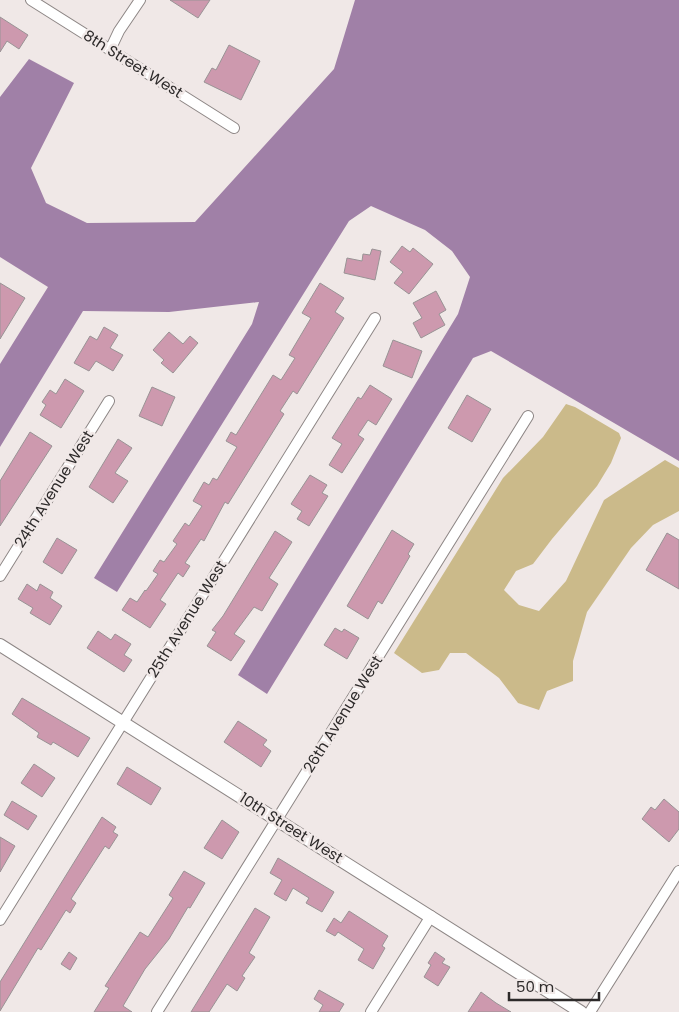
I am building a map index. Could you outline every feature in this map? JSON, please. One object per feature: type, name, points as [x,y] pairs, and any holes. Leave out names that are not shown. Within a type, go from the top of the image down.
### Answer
[{"type":"street","name":"8th Street West","points":[[31,0],[234,128]]},
{"type":"street","points":[[110,50],[119,31],[140,0]]},
{"type":"street","name":"25th Avenue West","points":[[0,920],[375,318]]},
{"type":"street","name":"24th Avenue West","points":[[0,576],[109,401]]},
{"type":"street","name":"26th Avenue West","points":[[157,1012],[528,416]]},
{"type":"street","name":"10th Street West","points":[[0,645],[581,1012]]},
{"type":"street","points":[[590,1012],[679,871]]},
{"type":"street","points":[[371,1012],[431,916]]},
{"type":"shaded area","points":[[355,0],[679,0],[679,461],[491,351],[473,358],[267,694],[238,675],[458,314],[470,277],[452,251],[425,230],[371,206],[349,221],[117,592],[94,578],[252,324],[259,302],[169,312],[83,311],[0,447],[0,364],[48,287],[0,257],[0,97],[29,59],[74,83],[31,168],[46,203],[87,223],[195,222],[334,69]]},
{"type":"shaded area","points":[[566,404],[575,407],[619,433],[621,438],[611,463],[597,486],[533,564],[516,571],[504,590],[519,605],[539,611],[566,581],[604,500],[665,460],[679,468],[679,511],[653,525],[631,548],[587,612],[573,661],[573,681],[547,691],[539,710],[518,703],[499,678],[466,653],[450,653],[439,670],[422,673],[394,653],[503,478],[543,437]]},
{"type":"building","points":[[170,0],[210,0],[198,18]]},
{"type":"building","points":[[0,17],[28,35],[19,49],[7,41],[0,52]]},
{"type":"building","points":[[229,45],[260,61],[241,100],[204,82],[212,68],[216,70]]},
{"type":"building","points":[[402,246],[410,252],[413,248],[433,264],[409,294],[394,283],[403,272],[390,262]]},
{"type":"building","points":[[372,249],[381,251],[375,280],[344,273],[347,258],[362,261],[363,254],[370,255]]},
{"type":"building","points":[[0,283],[25,298],[0,339]]},
{"type":"building","points":[[320,283],[344,298],[335,312],[344,318],[297,394],[293,391],[280,411],[284,414],[228,504],[225,502],[204,541],[201,539],[185,563],[190,566],[183,577],[178,573],[160,600],[166,604],[150,628],[122,610],[130,598],[137,602],[146,591],[158,574],[153,571],[160,560],[164,562],[177,544],[173,541],[185,523],[189,526],[202,506],[193,501],[204,482],[209,485],[213,478],[217,480],[237,447],[226,441],[231,432],[236,435],[273,375],[281,380],[295,358],[289,355],[311,318],[302,313]]},
{"type":"building","points":[[436,291],[446,310],[439,314],[445,325],[421,338],[413,323],[422,318],[413,303]]},
{"type":"building","points":[[104,327],[118,335],[110,348],[123,355],[113,371],[96,361],[89,371],[74,363],[90,336],[97,340]]},
{"type":"building","points":[[169,332],[183,344],[190,336],[198,343],[173,373],[161,363],[164,360],[153,350]]},
{"type":"building","points":[[393,340],[422,351],[412,378],[383,366]]},
{"type":"building","points":[[65,379],[84,391],[61,428],[40,415],[46,405],[42,402],[50,390],[56,394]]},
{"type":"building","points":[[370,385],[392,399],[376,425],[368,420],[358,435],[364,439],[342,473],[329,465],[342,444],[332,438],[358,397],[361,399]]},
{"type":"building","points":[[152,387],[175,397],[162,426],[139,416]]},
{"type":"building","points":[[467,395],[491,409],[472,442],[448,428]]},
{"type":"building","points":[[30,432],[52,446],[0,526],[0,481]]},
{"type":"building","points":[[118,439],[132,448],[115,473],[128,481],[113,503],[89,487]]},
{"type":"building","points":[[310,475],[327,485],[322,493],[328,496],[309,526],[297,519],[302,511],[291,504]]},
{"type":"building","points":[[392,530],[414,544],[408,554],[410,556],[382,604],[378,601],[368,619],[347,606]]},
{"type":"building","points":[[275,531],[292,542],[269,578],[278,584],[262,611],[254,607],[234,634],[245,641],[231,661],[207,646],[216,632],[212,630],[223,616]]},
{"type":"building","points":[[667,533],[679,540],[679,589],[646,570]]},
{"type":"building","points":[[57,538],[77,550],[62,574],[43,562]]},
{"type":"building","points":[[27,584],[37,591],[40,584],[53,592],[50,598],[62,606],[50,625],[30,613],[33,608],[18,599]]},
{"type":"building","points":[[335,628],[342,632],[344,629],[359,638],[347,659],[324,645]]},
{"type":"building","points":[[98,631],[111,640],[115,634],[131,644],[124,655],[132,660],[124,672],[87,648]]},
{"type":"building","points":[[22,698],[90,738],[78,757],[53,742],[51,745],[37,737],[39,733],[12,714]]},
{"type":"building","points":[[238,721],[267,740],[263,745],[271,751],[261,767],[224,742]]},
{"type":"building","points":[[34,764],[55,778],[42,797],[21,783]]},
{"type":"building","points":[[127,767],[161,788],[151,805],[117,784]]},
{"type":"building","points":[[664,799],[679,812],[679,829],[669,842],[642,819],[651,807],[655,810]]},
{"type":"building","points":[[12,801],[37,816],[28,830],[4,815]]},
{"type":"building","points":[[102,817],[116,827],[113,832],[118,835],[109,849],[105,846],[71,899],[76,903],[70,913],[66,910],[41,950],[38,948],[0,1011],[0,982]]},
{"type":"building","points":[[222,820],[239,832],[222,859],[204,848]]},
{"type":"building","points":[[0,837],[15,846],[0,872]]},
{"type":"building","points":[[278,858],[334,892],[322,912],[306,903],[309,898],[293,888],[286,901],[274,894],[282,880],[270,873]]},
{"type":"building","points":[[184,871],[205,883],[169,939],[145,969],[123,1006],[132,1012],[94,1012],[109,988],[105,986],[140,932],[148,937],[173,898],[169,895]]},
{"type":"building","points":[[255,908],[270,917],[249,953],[255,957],[242,976],[245,978],[237,991],[227,984],[209,1012],[191,1012]]},
{"type":"building","points":[[349,911],[388,936],[382,946],[385,948],[373,969],[358,960],[364,949],[338,932],[335,936],[326,931],[334,918],[341,923]]},
{"type":"building","points":[[69,952],[77,958],[70,970],[61,964]]},
{"type":"building","points":[[435,952],[445,959],[442,963],[450,967],[438,986],[424,977],[431,965],[428,963]]},
{"type":"building","points":[[319,990],[344,1004],[339,1012],[319,1012],[323,1005],[314,999]]},
{"type":"building","points":[[481,992],[496,1003],[511,1012],[468,1012]]}]
